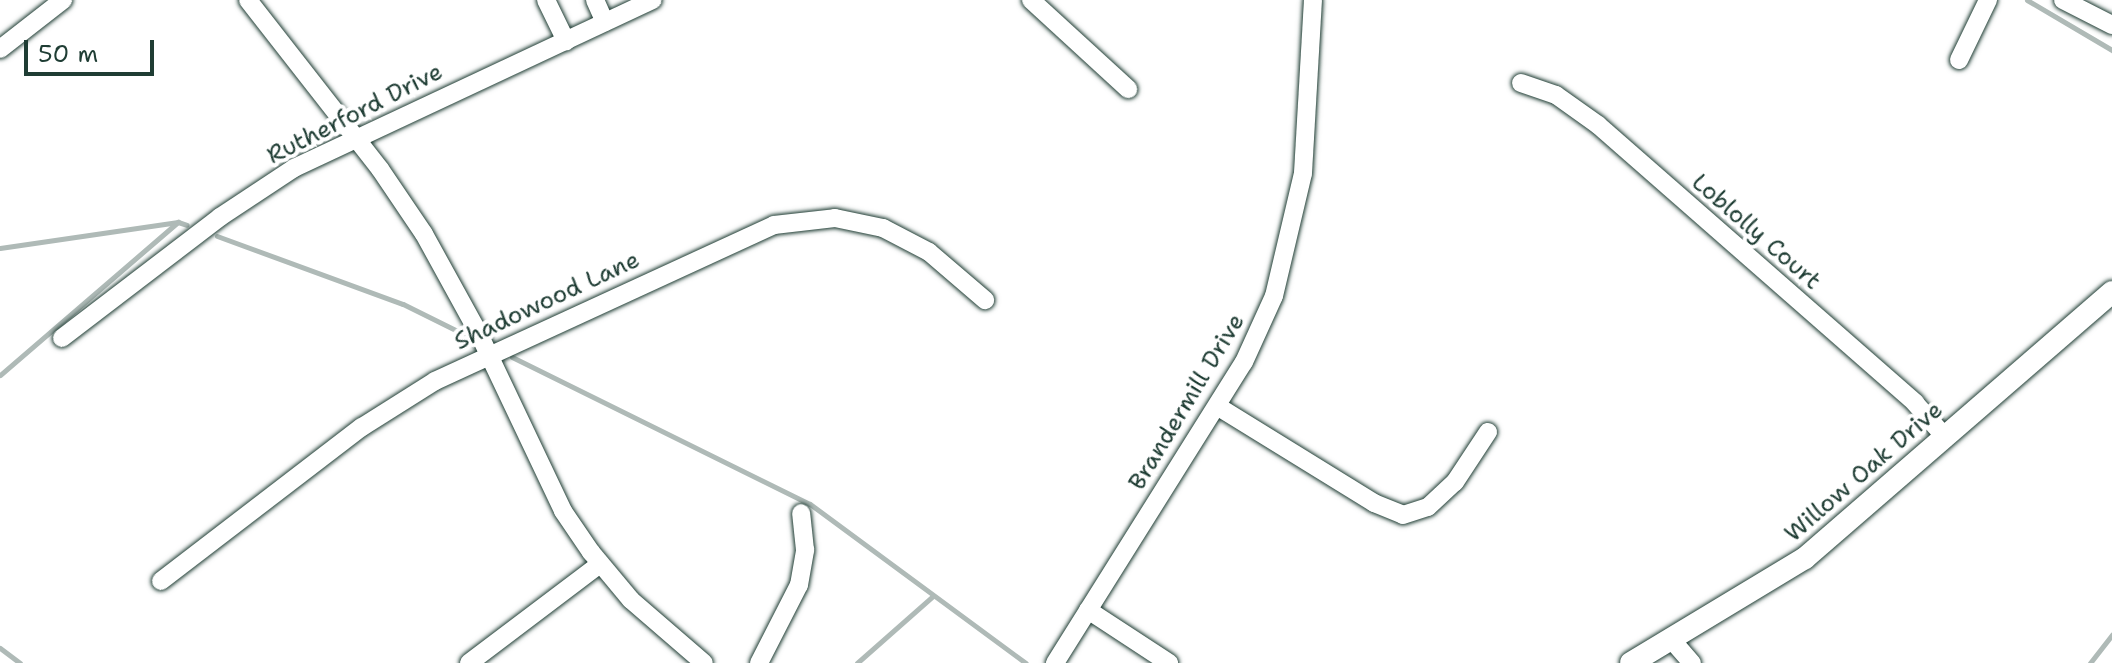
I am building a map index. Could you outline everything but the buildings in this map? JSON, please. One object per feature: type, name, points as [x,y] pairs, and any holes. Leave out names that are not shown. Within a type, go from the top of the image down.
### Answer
[{"type":"street","points":[[0,49],[63,0]]},
{"type":"street","points":[[248,0],[354,136],[424,234],[488,354],[563,511],[600,564],[641,610],[704,663]]},
{"type":"street","points":[[546,0],[566,41]]},
{"type":"street","points":[[595,0],[605,22]]},
{"type":"street","name":"Rutherford Drive","points":[[62,338],[220,217],[354,136],[653,0]]},
{"type":"street","points":[[1031,0],[1128,89]]},
{"type":"street","name":"Brandermill Drive","points":[[1055,663],[1217,406],[1263,324],[1296,216],[1313,0]]},
{"type":"street","points":[[1959,60],[1988,0]]},
{"type":"street","points":[[2063,0],[2112,25]]},
{"type":"street","name":"Loblolly Court","points":[[1521,83],[1570,102],[1598,125],[1915,403],[1945,437]]},
{"type":"street","name":"Shadowood Lane","points":[[161,581],[374,419],[488,354],[749,234],[821,218],[866,223],[907,237],[985,300]]},
{"type":"street","name":"Willow Oak Drive","points":[[1631,663],[1805,558],[2112,292]]},
{"type":"street","points":[[1217,406],[1374,503],[1403,515],[1428,507],[1455,482],[1488,432]]},
{"type":"street","points":[[759,663],[799,585],[805,550],[801,513]]},
{"type":"street","points":[[469,663],[600,564]]},
{"type":"street","points":[[1088,610],[1169,663]]},
{"type":"street","points":[[1671,639],[1692,663]]},
{"type":"waterway","points":[[2027,0],[2112,50]]},
{"type":"waterway","points":[[0,248],[178,222],[187,225]]},
{"type":"waterway","points":[[0,375],[178,222]]},
{"type":"waterway","points":[[217,236],[403,304],[476,340]]},
{"type":"waterway","points":[[512,357],[810,504],[1026,663]]},
{"type":"waterway","points":[[857,663],[933,596]]},
{"type":"waterway","points":[[2090,663],[2112,635]]},
{"type":"waterway","points":[[0,648],[20,663]]}]
